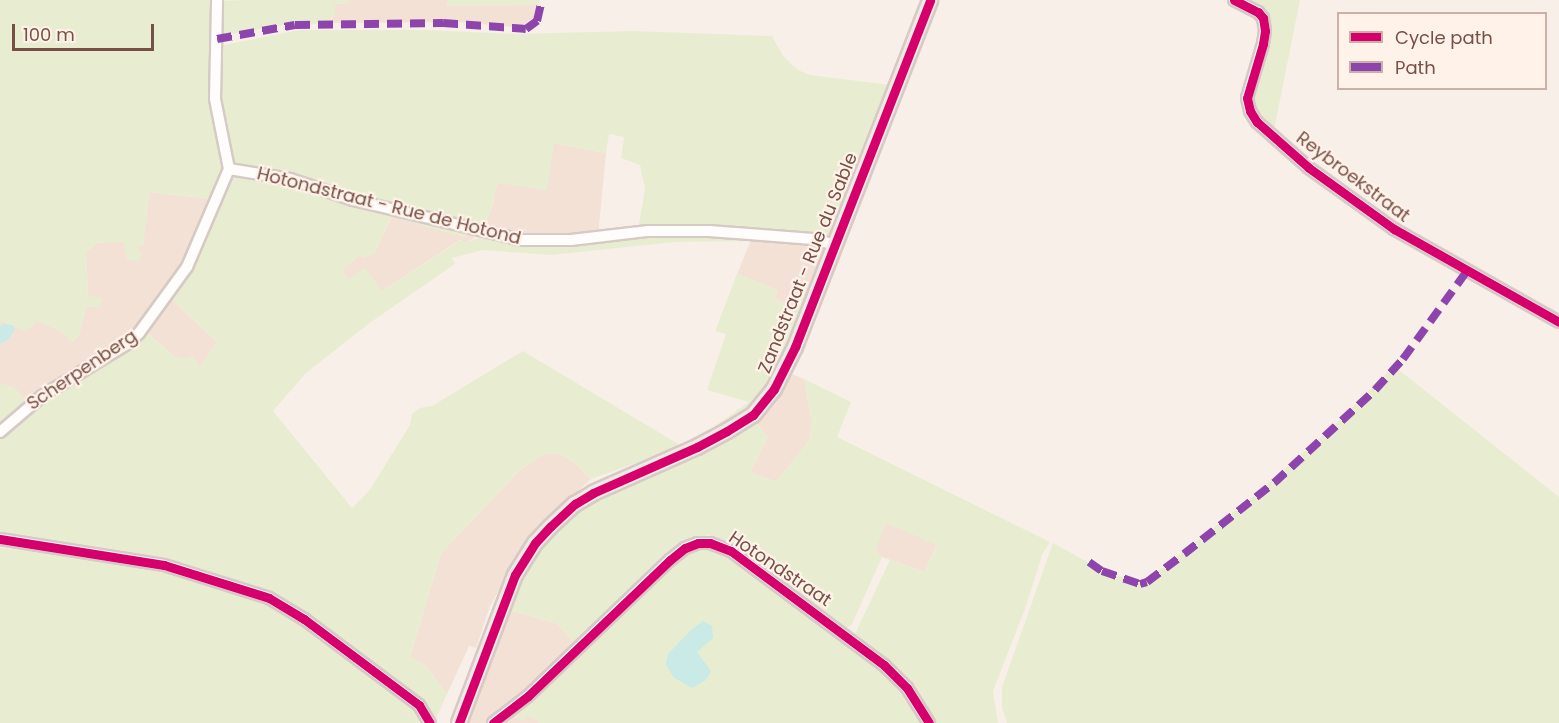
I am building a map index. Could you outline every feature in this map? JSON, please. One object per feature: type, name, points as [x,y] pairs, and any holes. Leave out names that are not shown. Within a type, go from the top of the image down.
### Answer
[{"type":"main road","name":"Zandstraat - Rue du Sable","points":[[459,723],[505,598],[535,543],[566,512],[593,493],[697,447],[753,415],[774,389],[791,359],[930,0]]},
{"type":"street","points":[[218,0],[215,99],[229,169]]},
{"type":"street","name":"Reybroekstraat","points":[[1234,0],[1258,12],[1263,18],[1265,31],[1263,44],[1247,98],[1250,111],[1257,122],[1309,168],[1378,219],[1559,322]]},
{"type":"street","name":"Hotondstraat - Rue de Hotond","points":[[229,169],[283,178],[353,200],[522,240],[571,240],[648,231],[702,231],[813,239],[835,245]]},
{"type":"street","name":"Scherpenberg","points":[[0,432],[42,396],[121,348],[139,333],[187,267],[229,169]]},
{"type":"street","points":[[0,539],[164,565],[269,597],[310,623],[419,705],[430,723]]},
{"type":"street","name":"Hotondstraat","points":[[493,723],[528,696],[670,560],[685,548],[698,543],[710,543],[732,551],[884,665],[907,688],[929,723]]},
{"type":"shaded area","points":[[349,0],[448,0],[447,6],[539,5],[535,21],[524,28],[459,22],[331,23],[334,4],[349,3]]},
{"type":"shaded area","points":[[554,143],[606,153],[598,236],[546,239],[483,230],[493,204],[497,183]]},
{"type":"shaded area","points":[[149,192],[212,199],[179,274],[134,336],[25,400],[14,388],[0,385],[0,321],[31,327],[37,320],[69,336],[72,342],[79,335],[86,307],[100,307],[88,296],[86,252],[97,243],[124,241],[136,248],[135,245],[143,245]]},
{"type":"shaded area","points":[[392,216],[464,237],[472,231],[474,238],[465,243],[460,240],[382,291],[348,280],[342,270],[359,255],[374,254]]},
{"type":"shaded area","points":[[752,238],[825,247],[806,294],[800,292],[794,306],[774,299],[778,290],[737,274]]},
{"type":"shaded area","points":[[170,298],[217,342],[200,367],[175,357],[145,331]]},
{"type":"shaded area","points":[[792,374],[804,379],[812,422],[809,441],[776,482],[750,472],[768,437],[757,423],[775,405]]},
{"type":"shaded area","points":[[544,454],[559,454],[574,462],[591,479],[546,520],[522,550],[490,606],[476,648],[469,646],[447,694],[425,665],[410,657],[441,553],[521,469]]},
{"type":"shaded area","points":[[885,522],[937,544],[925,572],[882,557],[875,551]]},
{"type":"shaded area","points":[[507,610],[556,623],[576,644],[549,674],[489,723],[468,723]]},
{"type":"shaded area","points":[[528,715],[539,721],[538,723],[501,723],[512,716],[524,721]]},
{"type":"green space","points":[[0,0],[215,0],[211,102],[223,170],[212,199],[149,192],[143,246],[136,246],[141,254],[140,261],[127,260],[124,242],[97,243],[86,252],[88,296],[101,298],[100,307],[86,307],[79,335],[72,343],[63,332],[37,321],[25,331],[0,321]]},
{"type":"green space","points":[[349,0],[349,3],[335,4],[335,17],[331,17],[331,23],[283,25],[223,35],[220,31],[220,1]]},
{"type":"green space","points":[[448,0],[540,0],[539,5],[447,6]]},
{"type":"green space","points":[[1240,0],[1300,0],[1273,135],[1254,112],[1252,98],[1269,30]]},
{"type":"green space","points":[[298,30],[424,30],[516,34],[633,31],[772,36],[783,56],[798,70],[810,75],[890,85],[829,239],[638,231],[645,189],[640,165],[621,158],[624,137],[609,134],[606,153],[554,143],[547,190],[497,183],[493,204],[483,230],[472,231],[464,237],[391,217],[374,254],[363,258],[359,255],[342,270],[348,280],[365,268],[382,291],[461,240],[465,243],[480,237],[752,238],[750,241],[674,242],[551,255],[482,250],[452,258],[455,264],[371,322],[306,373],[273,411],[352,508],[369,491],[410,425],[412,414],[420,408],[432,406],[523,351],[680,445],[712,428],[749,402],[707,390],[726,334],[715,331],[737,274],[778,290],[774,299],[793,306],[800,292],[808,295],[792,339],[771,381],[754,401],[731,421],[694,442],[591,479],[574,462],[559,454],[544,454],[521,469],[441,553],[410,657],[425,665],[447,694],[434,723],[0,723],[0,548],[59,553],[37,542],[37,537],[0,537],[0,437],[33,406],[80,376],[118,357],[145,331],[175,357],[183,359],[192,356],[200,367],[217,342],[170,298],[182,282],[229,180],[239,175],[240,169],[232,163],[217,108],[220,46]]},
{"type":"green space","points":[[1394,366],[1559,497],[1559,723],[1007,723],[1002,708],[1002,687],[1053,543],[1102,570],[1139,583],[1146,581],[1250,499],[1327,432]]},
{"type":"green space","points":[[804,379],[851,402],[837,437],[1050,542],[1042,555],[1025,609],[993,691],[998,723],[933,723],[853,638],[890,560],[925,572],[937,545],[886,523],[875,551],[882,557],[852,624],[847,628],[841,629],[725,544],[708,535],[695,542],[576,644],[556,623],[507,610],[526,568],[551,534],[583,509],[628,485],[722,444],[757,423],[768,437],[750,472],[776,482],[809,441],[812,422]]},
{"type":"green space","points":[[4,384],[14,388],[25,400],[0,427],[0,385]]},
{"type":"green space","points":[[705,546],[721,550],[882,670],[923,723],[538,723],[539,721],[528,715],[524,722],[512,716],[669,565],[696,547]]},
{"type":"water","points":[[3,324],[13,325],[15,329],[8,340],[0,344],[0,327]]},
{"type":"water","points":[[703,621],[712,626],[713,638],[697,652],[711,671],[706,680],[692,688],[673,677],[666,664],[668,654]]},
{"type":"marked path","points":[[217,39],[295,25],[443,23],[526,29],[537,21],[542,0]]},
{"type":"marked path","points":[[1089,562],[1102,571],[1140,584],[1147,582],[1184,554],[1274,483],[1375,390],[1403,359],[1467,271]]},
{"type":"cycle path","points":[[459,723],[515,575],[535,543],[551,526],[575,504],[593,493],[697,447],[727,431],[753,415],[774,389],[795,347],[930,0]]},
{"type":"cycle path","points":[[1234,0],[1258,12],[1263,18],[1265,31],[1263,44],[1247,98],[1250,111],[1257,122],[1309,168],[1394,229],[1559,322]]},
{"type":"cycle path","points":[[0,539],[164,565],[269,598],[304,619],[419,705],[430,723]]},
{"type":"cycle path","points":[[493,723],[528,696],[670,560],[685,548],[698,543],[710,543],[731,551],[884,665],[907,688],[929,723]]}]
